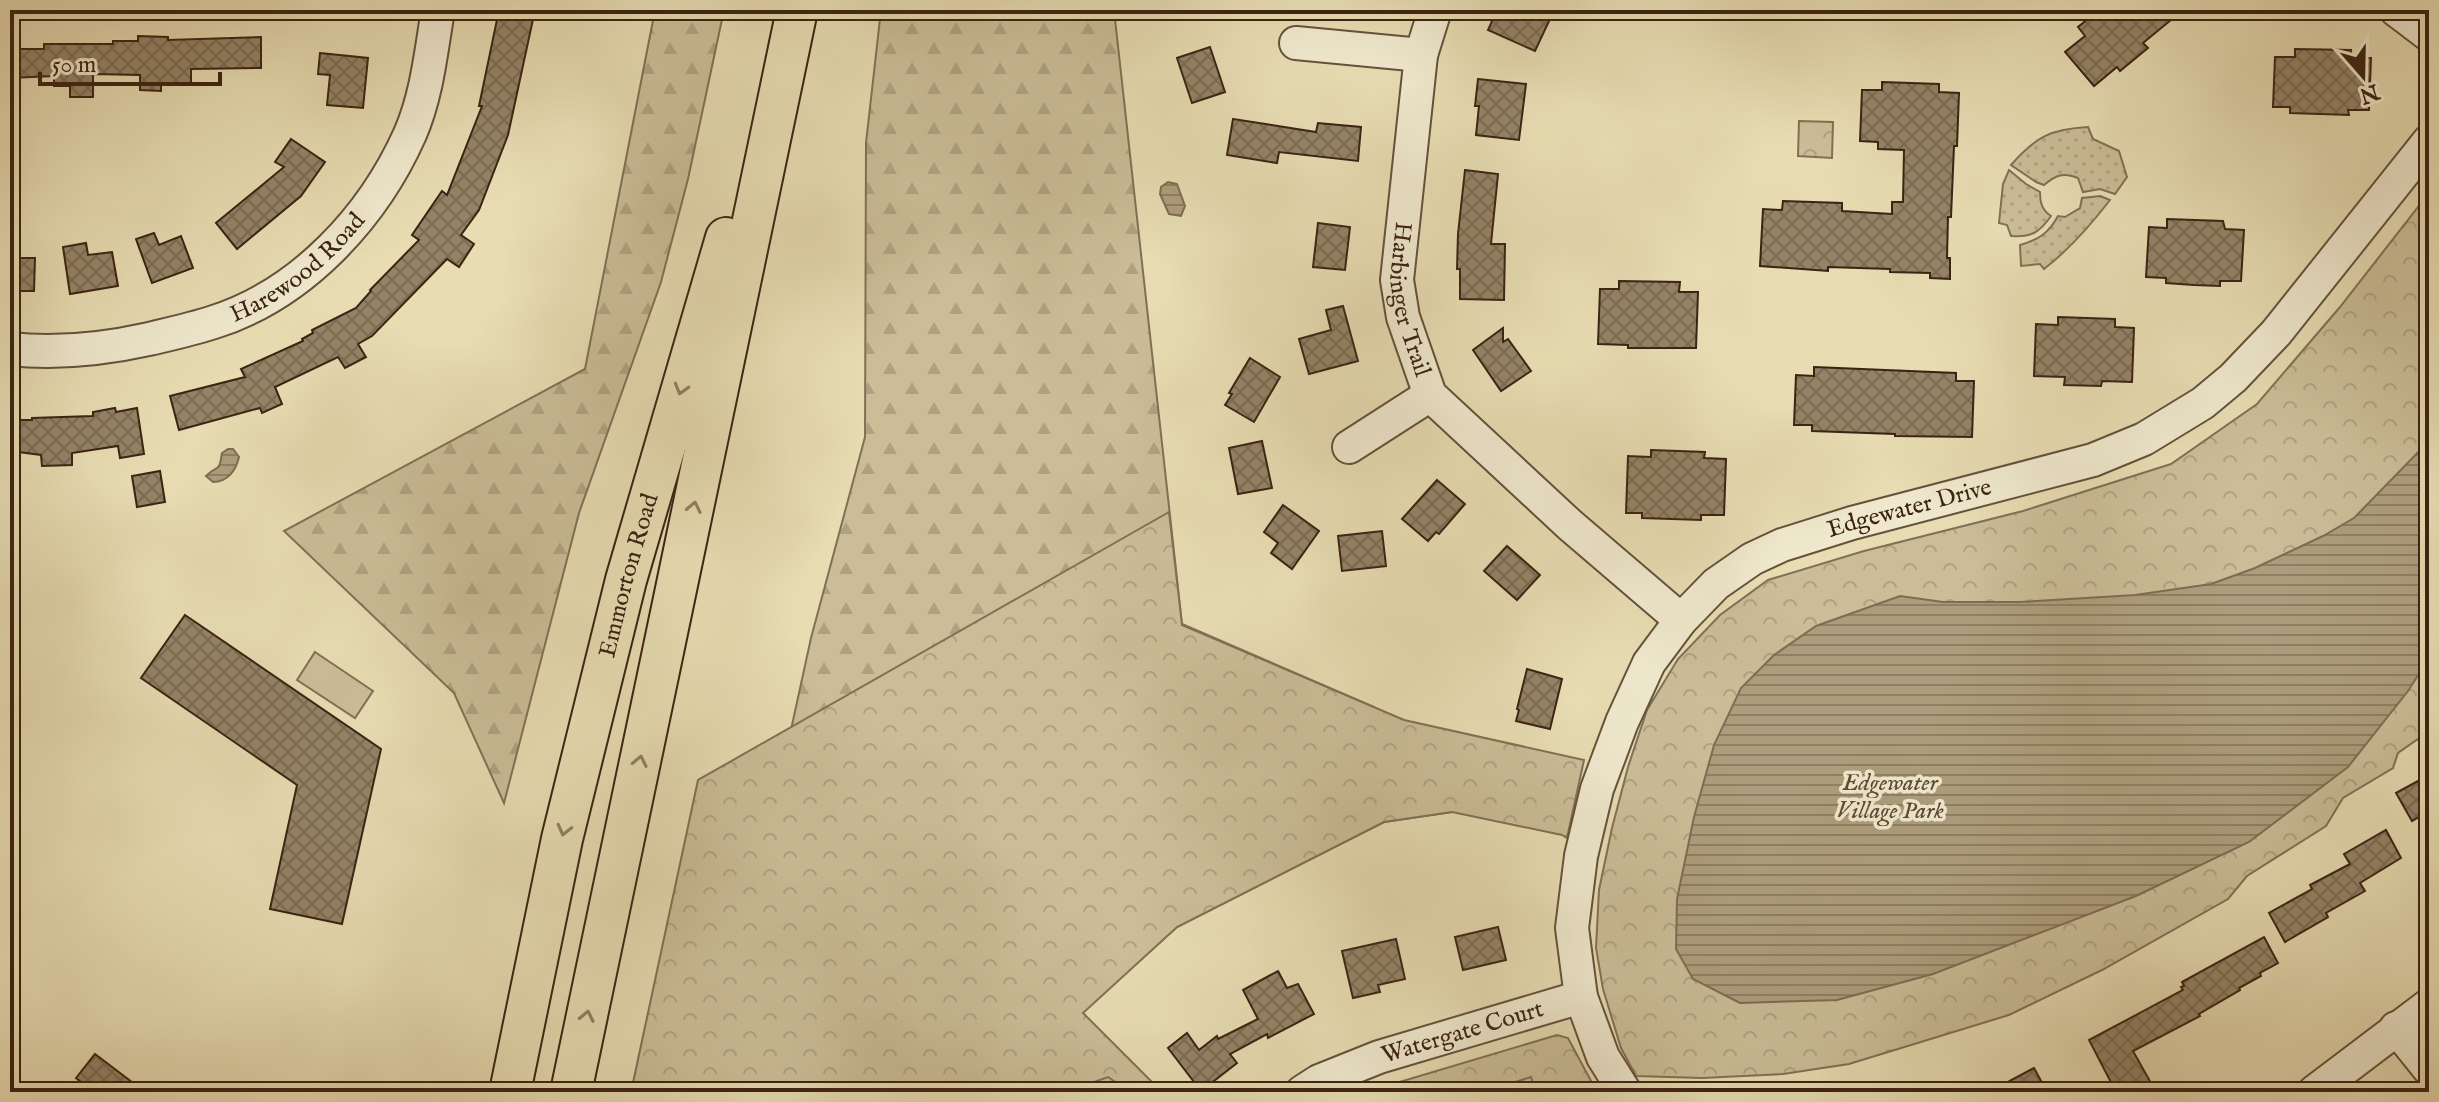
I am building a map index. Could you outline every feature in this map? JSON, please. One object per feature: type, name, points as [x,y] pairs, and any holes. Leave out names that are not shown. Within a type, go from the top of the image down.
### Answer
[{"type":"main road","name":"Emmorton Road","points":[[571,1092],[797,10]]},
{"type":"main road","name":"Emmorton Road","points":[[510,1092],[562,839],[626,580],[741,188],[785,68]]},
{"type":"street","name":"Harewood Road","points":[[10,349],[77,349],[130,343],[170,334],[215,322],[255,305],[288,285],[348,231],[377,196],[395,164],[411,132],[425,88],[438,10]]},
{"type":"street","name":"Harbinger Trail","points":[[1435,10],[1421,55],[1397,280],[1403,317],[1430,395],[1570,525],[1681,620]]},
{"type":"street","points":[[2396,10],[2429,35]]},
{"type":"street","points":[[1296,43],[1421,55]]},
{"type":"street","name":"Edgewater Drive","points":[[1625,1092],[1603,1057],[1581,997],[1572,928],[1581,856],[1597,789],[1622,722],[1649,663],[1681,620],[1716,584],[1752,559],[1782,545],[1852,523],[2093,460],[2144,439],[2203,403],[2233,378],[2276,333],[2429,141]]},
{"type":"street","points":[[1349,447],[1430,395]]},
{"type":"street","name":"Watergate Court","points":[[1302,1092],[1319,1081],[1379,1057],[1581,997]]},
{"type":"street","points":[[2314,1092],[2429,1005]]},
{"type":"street","points":[[2396,1028],[2429,1069]]},
{"type":"green space","points":[[655,10],[724,10],[688,179],[661,282],[579,513],[504,803],[454,693],[284,531],[585,369]]},
{"type":"green space","points":[[881,10],[1114,10],[1182,624],[1374,707],[1452,812],[1384,822],[1177,927],[1082,1013],[701,1092],[753,904],[811,638],[865,437],[866,143]]},
{"type":"green space","points":[[1799,121],[1833,122],[1832,158],[1798,156]]},
{"type":"green space","points":[[2088,127],[2093,139],[2119,151],[2127,177],[2115,194],[2100,189],[2083,192],[2078,178],[2068,175],[2056,177],[2044,185],[2011,165],[2045,136]]},
{"type":"green space","points":[[2009,170],[2040,192],[2042,206],[2051,216],[2030,235],[2011,236],[2007,225],[1999,223],[2003,184]]},
{"type":"green space","name":"Edgewater Village Park","points":[[2429,193],[2428,732],[2398,753],[2393,768],[2343,798],[2326,826],[2247,876],[2228,899],[2102,970],[2009,1015],[1849,1064],[1783,1074],[1702,1078],[1636,1076],[1621,1048],[1603,989],[1596,948],[1599,890],[1628,767],[1647,710],[1678,659],[1720,615],[1768,580],[1864,551],[2023,511],[2171,464],[2257,404],[2340,307]]},
{"type":"green space","points":[[2100,196],[2110,200],[2087,228],[2044,269],[2040,264],[2021,266],[2020,245],[2042,235],[2058,216],[2065,217],[2080,208],[2082,198]]},
{"type":"green space","points":[[1169,512],[1182,625],[1404,720],[1584,760],[1567,838],[1452,812],[1384,822],[1177,927],[1083,1013],[1162,1092],[631,1092],[698,780]]},
{"type":"green space","points":[[315,652],[373,691],[355,718],[297,680]]},
{"type":"green space","points":[[1557,1035],[1568,1038],[1597,1092],[1366,1092]]},
{"type":"green space","points":[[1108,1077],[1130,1092],[1066,1092]]},
{"type":"green space","points":[[1531,1077],[1536,1092],[1484,1092]]},
{"type":"shaded area","points":[[1168,182],[1177,184],[1185,206],[1181,216],[1169,214],[1160,194],[1161,187]]},
{"type":"shaded area","points":[[2429,441],[2429,658],[2408,691],[2348,767],[2249,842],[2136,896],[1933,974],[1837,1000],[1740,1003],[1693,979],[1676,949],[1677,899],[1694,817],[1714,745],[1741,688],[1774,655],[1816,626],[1900,596],[1943,602],[2020,602],[2135,595],[2211,584],[2255,568],[2354,518]]},
{"type":"shaded area","points":[[233,449],[239,457],[236,466],[227,478],[213,482],[206,476],[219,466],[222,453]]},
{"type":"building","points":[[499,10],[535,10],[508,135],[479,210],[461,235],[474,244],[459,267],[447,259],[372,336],[358,344],[366,357],[345,368],[338,357],[275,387],[282,404],[262,413],[260,408],[179,430],[170,396],[245,377],[241,369],[303,341],[313,333],[312,330],[356,308],[419,240],[412,235],[442,191],[447,195],[482,106],[479,106]]},
{"type":"building","points":[[1497,10],[1530,10],[1550,19],[1535,51],[1488,30]]},
{"type":"building","points":[[2099,10],[2183,10],[2143,43],[2148,48],[2120,71],[2117,67],[2094,86],[2065,52],[2085,36],[2078,27]]},
{"type":"building","points":[[138,36],[168,37],[168,40],[261,37],[261,68],[191,69],[191,83],[161,84],[161,91],[140,90],[140,75],[93,74],[93,97],[70,97],[70,86],[54,86],[54,76],[10,78],[10,49],[44,49],[44,44],[113,44],[113,41],[138,41]]},
{"type":"building","points":[[1210,47],[1225,92],[1192,103],[1177,58]]},
{"type":"building","points":[[2295,49],[2351,50],[2350,58],[2371,58],[2369,110],[2348,110],[2349,115],[2290,113],[2290,107],[2273,107],[2275,57],[2295,57]]},
{"type":"building","points":[[320,53],[368,58],[363,108],[327,105],[330,75],[318,74]]},
{"type":"building","points":[[1478,79],[1526,84],[1519,140],[1476,135]]},
{"type":"building","points":[[1882,82],[1939,84],[1939,92],[1959,93],[1951,217],[1948,217],[1950,279],[1930,278],[1930,273],[1890,272],[1890,269],[1828,267],[1828,271],[1760,266],[1763,209],[1782,210],[1783,201],[1842,203],[1842,211],[1892,214],[1892,202],[1903,202],[1904,150],[1878,149],[1878,142],[1860,141],[1862,90],[1882,90]]},
{"type":"building","points":[[1233,119],[1316,132],[1318,123],[1361,127],[1358,161],[1279,152],[1277,163],[1227,155]]},
{"type":"building","points":[[291,139],[325,162],[301,196],[237,249],[216,223],[284,167],[275,162]]},
{"type":"building","points":[[1465,170],[1498,174],[1491,244],[1505,244],[1504,300],[1460,299],[1458,234]]},
{"type":"building","points":[[2167,219],[2223,221],[2225,229],[2244,230],[2241,281],[2220,281],[2220,286],[2194,285],[2166,283],[2166,278],[2146,277],[2149,227],[2167,228]]},
{"type":"building","points":[[1318,223],[1350,227],[1345,270],[1313,267]]},
{"type":"building","points":[[154,233],[159,245],[181,236],[193,268],[152,283],[136,239]]},
{"type":"building","points":[[86,243],[88,255],[112,252],[118,286],[70,294],[63,247]]},
{"type":"building","points":[[10,258],[35,258],[34,291],[10,291]]},
{"type":"building","points":[[1619,281],[1680,282],[1679,292],[1698,292],[1696,348],[1628,348],[1628,345],[1598,344],[1600,289],[1619,289]]},
{"type":"building","points":[[1343,306],[1358,361],[1309,374],[1299,339],[1331,330],[1326,310]]},
{"type":"building","points":[[2058,317],[2115,319],[2115,327],[2134,328],[2132,382],[2102,381],[2101,386],[2064,385],[2065,377],[2034,376],[2036,324],[2058,325]]},
{"type":"building","points":[[1503,328],[1503,342],[1508,339],[1531,371],[1501,391],[1473,350]]},
{"type":"building","points":[[1250,358],[1280,377],[1254,422],[1225,405]]},
{"type":"building","points":[[1814,367],[1956,373],[1956,381],[1974,381],[1972,437],[1812,431],[1812,425],[1794,425],[1796,375],[1814,376]]},
{"type":"building","points":[[115,408],[116,412],[137,408],[144,454],[120,458],[118,446],[72,453],[72,465],[42,466],[41,455],[19,452],[17,420],[93,416],[93,412]]},
{"type":"building","points":[[1262,441],[1272,488],[1238,494],[1229,448]]},
{"type":"building","points":[[1651,450],[1705,452],[1704,458],[1726,459],[1724,515],[1701,515],[1701,520],[1642,518],[1642,513],[1626,513],[1628,456],[1651,457]]},
{"type":"building","points":[[160,471],[165,502],[137,507],[132,476]]},
{"type":"building","points":[[1437,480],[1465,504],[1439,534],[1436,532],[1428,541],[1402,519]]},
{"type":"building","points":[[1283,505],[1319,531],[1292,569],[1271,553],[1278,543],[1264,532]]},
{"type":"building","points":[[1382,531],[1386,566],[1342,571],[1338,536]]},
{"type":"building","points":[[1507,546],[1540,575],[1517,600],[1484,571]]},
{"type":"building","points":[[185,615],[381,749],[342,924],[270,909],[297,785],[141,678]]},
{"type":"building","points":[[1527,669],[1562,679],[1550,729],[1516,721]]},
{"type":"building","points":[[2429,775],[2429,811],[2412,821],[2396,793]]},
{"type":"building","points":[[2386,830],[2401,858],[2360,883],[2365,891],[2326,913],[2328,917],[2285,942],[2269,913],[2312,889],[2310,885],[2350,864],[2344,854]]},
{"type":"building","points":[[1498,927],[1506,960],[1463,970],[1455,937]]},
{"type":"building","points":[[2264,937],[2278,963],[2200,1016],[2133,1051],[2156,1092],[2116,1092],[2089,1040],[2183,990],[2182,982]]},
{"type":"building","points":[[1396,939],[1405,979],[1378,985],[1380,992],[1353,998],[1342,951]]},
{"type":"building","points":[[1278,971],[1287,988],[1298,984],[1314,1014],[1230,1054],[1237,1063],[1201,1091],[1168,1048],[1187,1033],[1199,1050],[1217,1036],[1218,1039],[1258,1019],[1243,990]]},
{"type":"building","points":[[95,1054],[145,1092],[94,1092],[76,1078]]},
{"type":"building","points":[[2034,1068],[2047,1092],[1989,1092]]}]
